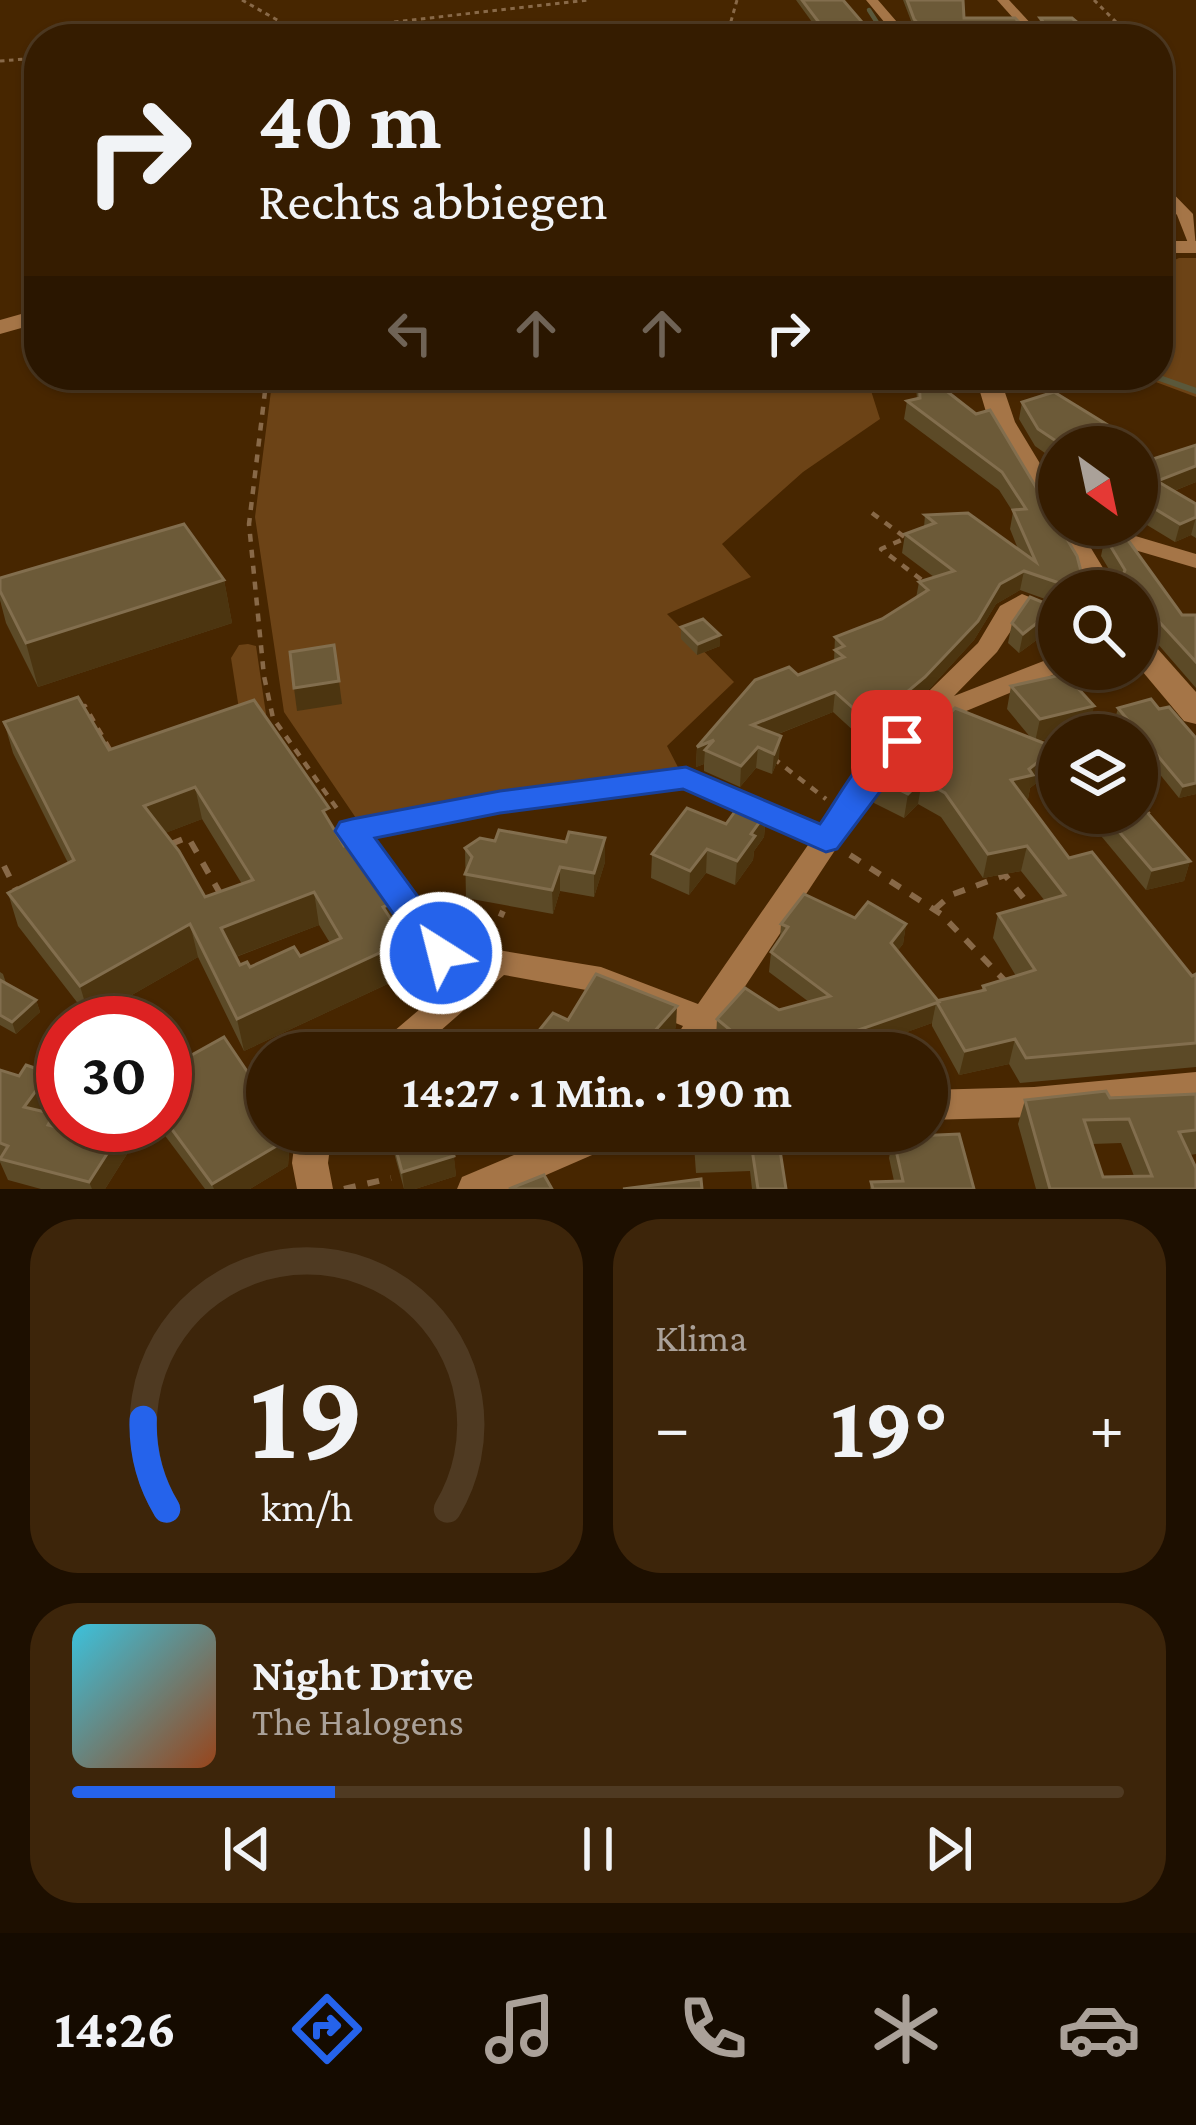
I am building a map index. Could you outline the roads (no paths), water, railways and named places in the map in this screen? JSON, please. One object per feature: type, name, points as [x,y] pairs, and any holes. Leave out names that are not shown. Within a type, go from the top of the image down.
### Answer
[{"type":"street","points":[[872,0],[892,24]]},
{"type":"street","points":[[1003,0],[1025,24]]},
{"type":"street","points":[[1173,200],[1185,214],[1196,245]]},
{"type":"street","points":[[992,390],[1002,422],[1038,482]]},
{"type":"street","points":[[1145,546],[1196,561]]},
{"type":"street","points":[[950,708],[939,696],[988,647],[1010,611],[1022,602],[1038,609]]},
{"type":"street","points":[[1158,669],[1196,713]]},
{"type":"street","points":[[700,1032],[845,812],[902,741],[950,708],[1038,672]]},
{"type":"street","points":[[352,831],[441,953],[474,980]]},
{"type":"street","points":[[416,1032],[498,962],[601,980],[677,1032]]},
{"type":"street","points":[[948,1105],[1196,1088]]},
{"type":"street","points":[[311,1152],[315,1189]]},
{"type":"street","points":[[475,1189],[564,1152]]},
{"type":"lane","points":[[352,831],[500,802],[686,778],[826,841]]},
{"type":"waterway","points":[[869,10],[878,24]]},
{"type":"waterway","points":[[1173,383],[1196,391]]}]
